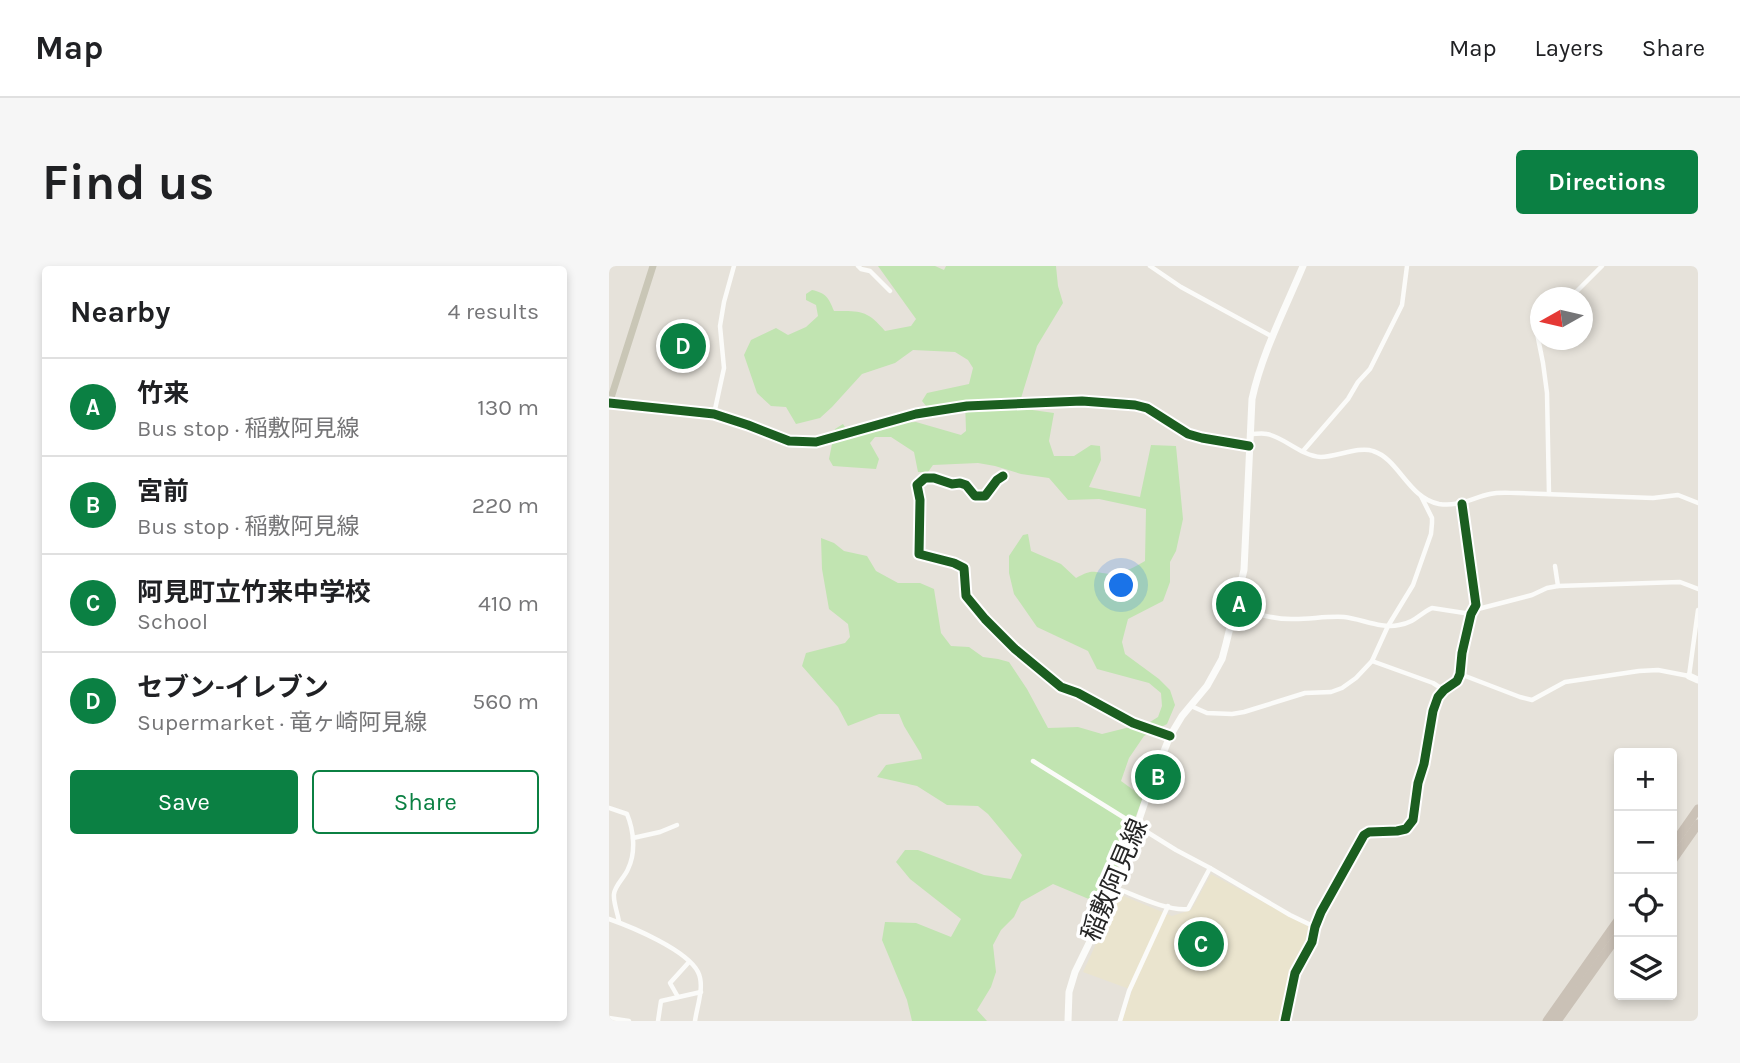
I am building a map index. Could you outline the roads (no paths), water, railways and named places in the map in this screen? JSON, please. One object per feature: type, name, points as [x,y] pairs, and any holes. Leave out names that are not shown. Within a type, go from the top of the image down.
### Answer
[{"type":"highway","points":[[1677,839],[1698,809]]},
{"type":"highway","points":[[1677,854],[1698,824]]},
{"type":"highway","points":[[1547,1021],[1614,926]]},
{"type":"highway","points":[[1557,1021],[1617,937]]},
{"type":"main road","points":[[653,266],[609,404],[714,414],[789,441],[816,442],[916,414],[967,406],[1082,401],[1147,408],[1188,433],[1249,446]]},
{"type":"main road","name":"稲敷阿見線","points":[[1067,1021],[1069,992],[1075,972],[1116,888],[1170,736],[1182,716],[1207,686],[1221,659],[1244,570],[1250,415],[1256,382],[1303,266]]},
{"type":"main road","points":[[1689,676],[1698,680]]},
{"type":"street","points":[[714,414],[724,368],[720,326],[734,266]]},
{"type":"street","points":[[858,266],[870,271],[890,291]]},
{"type":"street","points":[[1150,266],[1181,287],[1273,337]]},
{"type":"street","points":[[1303,451],[1370,369],[1402,304],[1407,266]]},
{"type":"street","points":[[1581,287],[1602,266]]},
{"type":"street","points":[[1540,350],[1547,393],[1549,494]]},
{"type":"street","points":[[1250,434],[1269,434],[1321,457],[1372,450],[1385,457],[1421,496],[1439,504],[1462,504],[1495,493],[1653,498],[1678,495],[1698,503]]},
{"type":"street","points":[[1003,476],[981,497],[975,496],[966,485],[925,478],[918,485],[919,554],[964,568],[966,596],[978,611],[1015,649],[1061,687],[1078,693],[1133,723],[1170,736]]},
{"type":"street","points":[[1191,706],[1207,713],[1244,712],[1305,693],[1331,692],[1356,678],[1372,661],[1388,626],[1413,585],[1431,534],[1431,517],[1421,496]]},
{"type":"street","points":[[1285,1021],[1295,973],[1311,942],[1321,912],[1364,835],[1369,832],[1406,829],[1413,820],[1433,711],[1438,697],[1457,681],[1460,674],[1471,614],[1476,605],[1462,504]]},
{"type":"street","points":[[1555,566],[1558,586]]},
{"type":"street","points":[[1471,614],[1478,608],[1558,586],[1680,582],[1698,589]]},
{"type":"street","points":[[1235,608],[1294,620],[1348,618],[1388,626],[1413,621],[1432,607],[1471,614]]},
{"type":"street","points":[[1460,674],[1532,700],[1565,682],[1658,670],[1689,676],[1698,610]]},
{"type":"street","points":[[1372,661],[1433,683],[1444,690]]},
{"type":"street","points":[[1033,761],[1176,850],[1315,927]]},
{"type":"street","points":[[609,808],[628,814],[633,838],[630,865],[614,894],[619,923]]},
{"type":"street","points":[[633,838],[677,825]]},
{"type":"street","points":[[1116,888],[1168,906],[1188,909],[1210,868]]},
{"type":"street","points":[[1120,1021],[1129,991],[1168,906]]},
{"type":"street","points":[[609,919],[647,934],[689,962],[699,973],[701,992],[695,1021]]},
{"type":"street","points":[[678,997],[670,983],[689,962]]},
{"type":"street","points":[[658,1021],[661,1000],[701,992]]},
{"type":"street","points":[[609,1018],[629,1021]]},
{"type":"place","name":"セブン-イレブン","points":[[683,346]]},
{"type":"place","name":"竹来","points":[[1239,604]]},
{"type":"place","name":"宮前","points":[[1158,777]]},
{"type":"place","name":"阿見町立竹来中学校","points":[[1201,944]]}]
